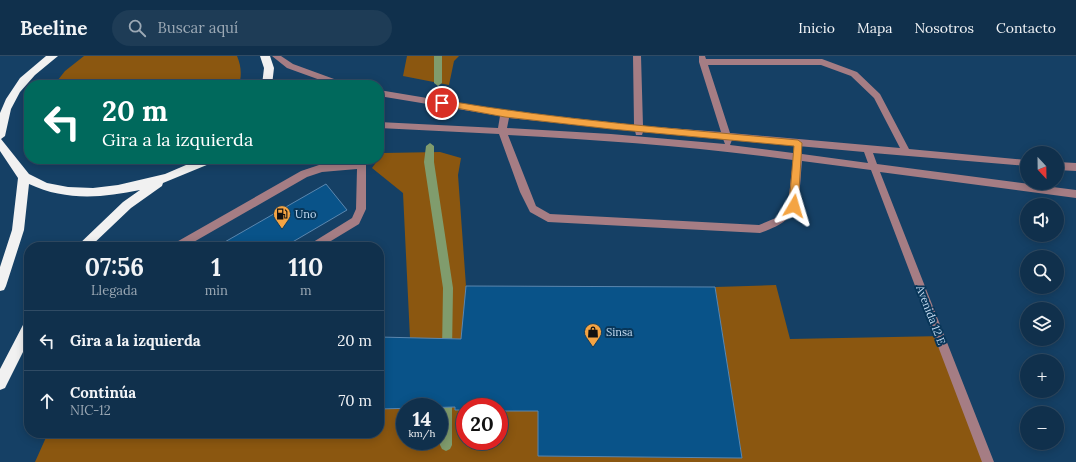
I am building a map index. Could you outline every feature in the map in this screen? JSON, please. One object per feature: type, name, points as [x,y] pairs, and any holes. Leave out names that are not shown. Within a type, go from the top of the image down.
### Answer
[{"type":"highway","points":[[0,136],[9,100],[30,72],[53,56]]},
{"type":"highway","points":[[265,56],[269,68],[268,80]]},
{"type":"highway","points":[[0,143],[24,177],[56,190],[97,193],[160,181]]},
{"type":"highway","points":[[87,242],[127,205],[160,181],[199,164]]},
{"type":"highway","points":[[0,286],[18,230],[24,177]]},
{"type":"highway","points":[[0,383],[24,343]]},
{"type":"street","points":[[276,56],[290,66],[328,80]]},
{"type":"street","points":[[637,56],[639,139]]},
{"type":"street","points":[[730,148],[702,59],[822,62],[854,74],[877,96],[908,154]]},
{"type":"street","points":[[384,94],[505,114],[908,154],[1020,162]]},
{"type":"street","points":[[505,114],[502,131],[533,209],[548,218],[760,229],[781,220],[794,206],[798,143]]},
{"type":"street","points":[[384,125],[639,139],[730,148],[1076,194]]},
{"type":"street","name":"Avenida 12 E","points":[[867,150],[988,462]]},
{"type":"street","points":[[185,242],[322,164]]},
{"type":"street","points":[[321,242],[356,221],[361,209],[362,164]]},
{"type":"street","points":[[1064,166],[1076,167]]},
{"type":"shaded area","points":[[84,56],[237,56],[241,78],[240,80],[58,80],[65,71]]},
{"type":"shaded area","points":[[407,56],[459,56],[454,61],[449,85],[403,76]]},
{"type":"shaded area","points":[[440,152],[461,158],[458,175],[466,286],[455,410],[456,450],[508,450],[508,411],[538,411],[538,456],[742,458],[715,287],[776,285],[790,339],[944,336],[992,462],[35,462],[46,438],[384,438],[384,409],[396,409],[396,450],[448,450],[448,398],[435,398],[410,338],[403,193],[372,168],[375,164],[384,164],[384,153]]},
{"type":"building","name":"Uno","points":[[326,184],[347,210],[293,242],[225,242]]},
{"type":"building","name":"Sinsa","points":[[466,286],[715,287],[742,458],[538,456],[538,411],[508,411],[508,398],[456,398],[455,410],[455,407],[448,407],[448,398],[396,398],[396,409],[384,409],[384,337],[461,339]]},
{"type":"waterway","points":[[438,56],[438,83]]},
{"type":"waterway","points":[[430,146],[429,162],[448,288],[447,351]]},
{"type":"place","name":"Uno","points":[[282,229]]},
{"type":"place","name":"Sinsa","points":[[593,347]]},
{"type":"route","points":[[442,103],[505,114],[611,126],[798,143],[794,206]]}]
